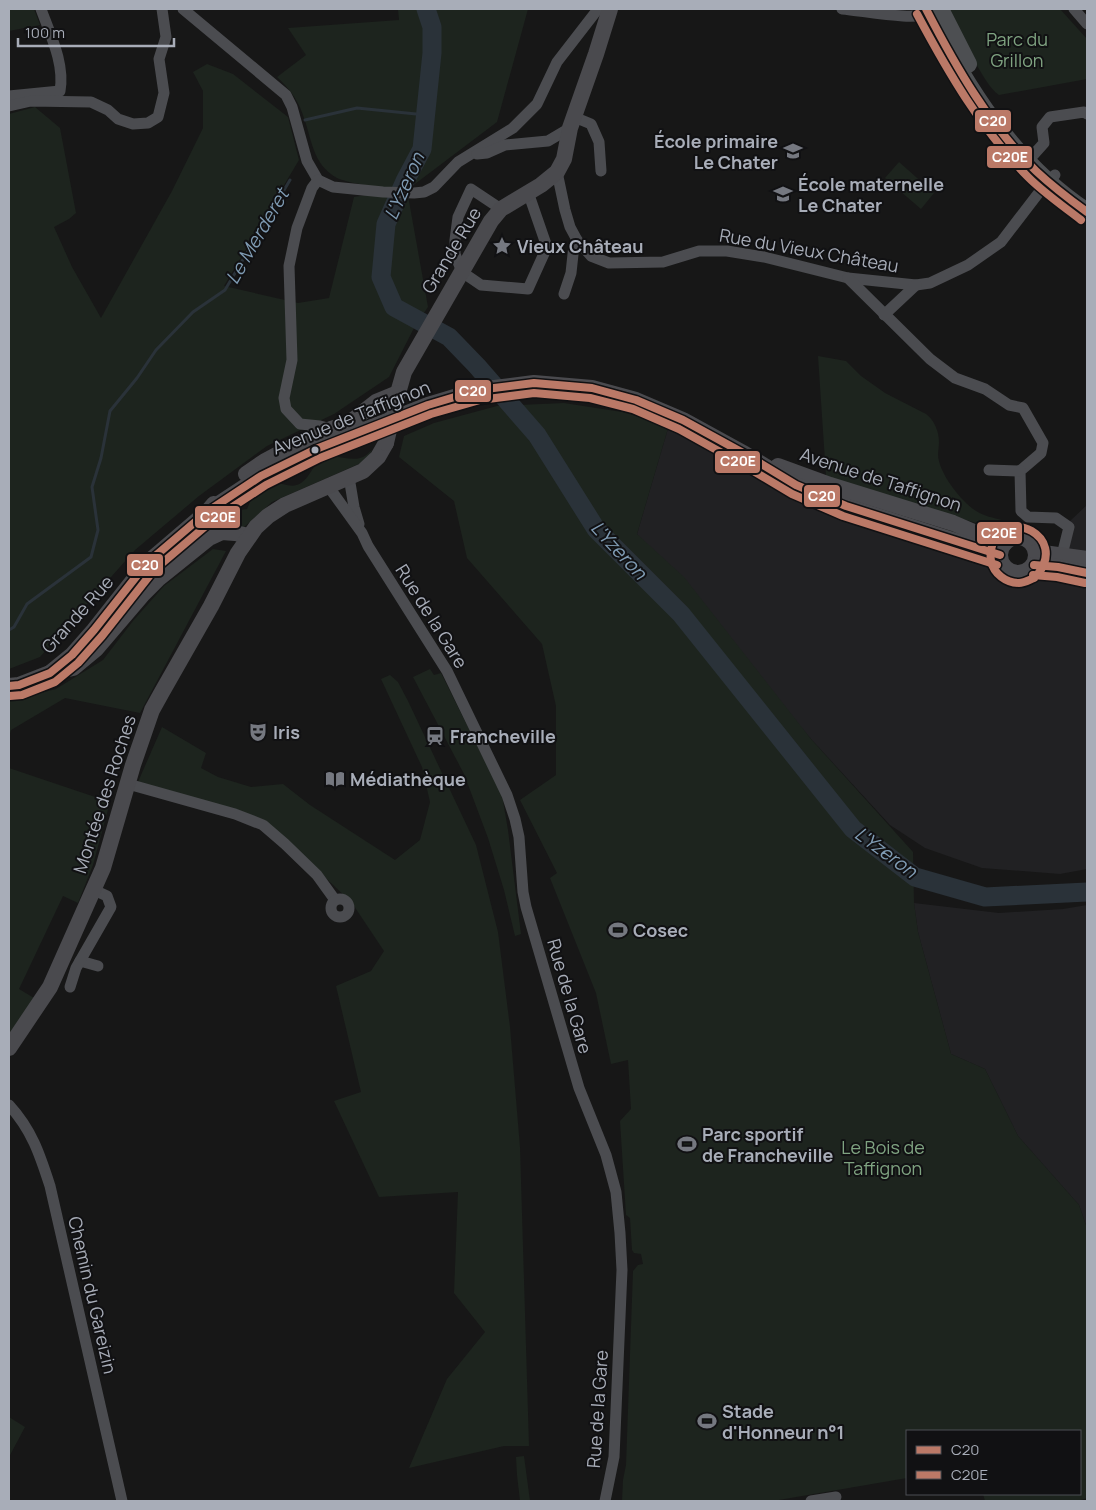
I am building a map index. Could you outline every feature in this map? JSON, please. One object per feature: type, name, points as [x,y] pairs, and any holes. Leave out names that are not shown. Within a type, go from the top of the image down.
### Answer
[{"type":"main road","points":[[934,10],[963,55],[990,103],[1030,158],[1051,178],[1067,198],[1087,212]]},
{"type":"main road","points":[[1051,178],[1087,200]]},
{"type":"street","points":[[9,96],[60,91],[62,81],[57,56],[41,9]]},
{"type":"street","points":[[9,106],[31,101],[91,102],[108,110],[118,119],[133,124],[148,122],[158,117],[164,93],[159,59],[166,38],[162,9]]},
{"type":"street","points":[[183,9],[286,95],[292,107],[308,161],[318,180],[333,187],[414,193],[424,192],[434,187],[458,162],[513,128],[537,104],[557,62],[598,9]]},
{"type":"street","points":[[557,172],[564,159],[572,123],[610,9]]},
{"type":"street","points":[[842,9],[904,16],[934,10]]},
{"type":"street","points":[[1074,9],[1087,24]]},
{"type":"street","points":[[1030,158],[1044,143],[1042,127],[1050,117],[1084,112],[1087,114]]},
{"type":"street","points":[[471,154],[487,153],[506,145],[548,141],[572,123],[591,124],[599,142],[601,171]]},
{"type":"street","name":"Grande Rue","points":[[238,553],[262,521],[279,508],[368,468],[378,457],[386,443],[404,372],[491,221],[501,209],[542,185],[557,172]]},
{"type":"street","name":"Rue du Vieux Château","points":[[557,172],[565,210],[570,227],[577,240],[591,256],[609,263],[663,262],[699,251],[728,251],[764,257],[848,278],[916,285],[930,282],[968,265],[1001,242],[1051,178]]},
{"type":"street","points":[[318,180],[312,188],[297,228],[289,266],[292,360],[284,398],[286,409],[300,424],[320,426],[331,430]]},
{"type":"street","points":[[501,209],[471,190],[458,217],[454,240],[459,276],[481,285],[528,289],[547,247],[528,192]]},
{"type":"street","points":[[564,294],[572,273],[574,245],[577,240]]},
{"type":"street","points":[[848,278],[930,359],[955,378],[985,389],[1009,405],[1023,408],[1043,443],[1041,453],[1020,471],[989,470]]},
{"type":"street","points":[[884,315],[916,285]]},
{"type":"street","name":"Avenue de Taffignon","points":[[208,511],[262,476],[286,463],[316,449],[428,405],[478,390],[534,384],[577,386],[592,388],[636,400],[683,420],[745,454],[830,485],[953,523],[981,535],[1003,549]]},
{"type":"street","name":"Grande Rue","points":[[50,673],[72,655],[147,564],[208,511],[228,488],[265,461],[299,443],[348,424],[376,402],[397,397]]},
{"type":"street","points":[[299,443],[300,424]]},
{"type":"street","points":[[1020,471],[1021,511],[1028,517],[1056,518],[1070,526],[1062,556]]},
{"type":"street","name":"Rue de la Gare","points":[[349,477],[354,507],[362,533]]},
{"type":"street","name":"Rue de la Gare","points":[[328,486],[362,533],[447,671],[507,795],[516,819],[522,892],[528,916],[579,1088],[606,1155],[613,1180],[619,1215],[622,1270],[614,1456],[605,1501]]},
{"type":"street","points":[[215,534],[230,532],[249,536]]},
{"type":"street","points":[[215,534],[228,537],[238,553]]},
{"type":"street","name":"Grande Rue","points":[[9,686],[19,685],[50,673],[73,668],[96,649],[158,579],[215,534]]},
{"type":"street","name":"Avenue de Taffignon","points":[[1015,538],[1026,539],[1031,542],[1035,558],[1025,572],[1015,573],[1006,568],[1001,560],[1003,549],[1015,538]]},
{"type":"street","name":"Montée des Roches","points":[[9,1048],[50,987],[94,890],[103,868],[152,710],[211,606],[238,553]]},
{"type":"street","name":"Avenue de Taffignon","points":[[1035,558],[1062,556],[1087,559]]},
{"type":"street","name":"Avenue de Taffignon","points":[[1035,558],[1058,567],[1087,573]]},
{"type":"street","points":[[128,784],[235,814],[263,825],[317,875],[335,900]]},
{"type":"street","points":[[70,987],[76,968],[111,907],[107,896],[94,890]]},
{"type":"street","points":[[80,961],[98,966]]},
{"type":"street","name":"Chemin du Gareizin","points":[[9,1105],[22,1120],[37,1147],[50,1186],[122,1501]]},
{"type":"street","points":[[811,1501],[836,1497]]},
{"type":"shaded area","points":[[669,425],[827,504],[989,558],[997,575],[1029,583],[1042,560],[1060,549],[1070,521],[1087,505],[1087,869],[1060,874],[982,868],[925,848],[890,825],[811,739],[637,534]]},
{"type":"shaded area","points":[[914,903],[999,913],[1063,909],[1087,905],[1087,1228],[1079,1205],[1018,1136],[985,1069],[951,1054],[918,932]]},
{"type":"green space","points":[[9,9],[34,9],[40,25],[9,31]]},
{"type":"green space","points":[[398,9],[528,9],[497,122],[407,190],[428,307],[415,326],[389,377],[334,414],[267,446],[199,496],[135,550],[40,657],[9,669],[9,114],[35,107],[60,128],[76,213],[54,227],[72,267],[101,318],[172,191],[203,128],[203,91],[193,72],[207,64],[233,74],[288,117],[299,160],[224,286],[298,303],[329,298],[354,197],[383,192],[386,189],[342,180],[322,166],[314,150],[299,104],[277,77],[306,55],[288,28],[399,20]]},
{"type":"green space","name":"Parc du Grillon","points":[[950,9],[1060,9],[1087,39],[1087,79],[999,95],[992,89],[979,68]]},
{"type":"green space","points":[[899,162],[934,193],[921,209],[885,178]]},
{"type":"green space","points":[[818,356],[846,361],[861,376],[885,393],[929,416],[937,430],[939,438],[938,459],[944,475],[965,502],[976,511],[1002,520],[998,529],[905,503],[826,476]]},
{"type":"green space","name":"Le Bois de Taffignon","points":[[564,403],[622,412],[669,425],[637,534],[684,577],[811,739],[913,852],[914,903],[918,932],[951,1054],[985,1069],[1018,1136],[1079,1205],[1087,1228],[1087,1498],[1078,1501],[985,1501],[983,1495],[1081,1495],[1081,1430],[906,1430],[906,1478],[773,1501],[622,1501],[626,1465],[633,1271],[638,1265],[643,1264],[641,1254],[634,1253],[632,1250],[630,1218],[626,1215],[620,1121],[631,1109],[628,1060],[611,1064],[596,993],[550,878],[557,873],[520,800],[556,775],[556,706],[542,644],[467,558],[454,501],[399,457],[404,436],[434,423],[497,406]]},
{"type":"green space","points":[[372,450],[369,457],[361,463],[272,502],[243,528],[212,526],[234,509],[247,509],[252,498],[269,485],[274,483],[298,485],[305,480],[319,461],[323,459],[328,457],[359,458]]},
{"type":"green space","points":[[213,549],[226,551],[140,713],[65,698],[11,730],[9,737],[9,701],[56,689],[103,660],[133,621],[164,586]]},
{"type":"green space","points":[[430,669],[434,675],[441,673],[502,795],[521,934],[515,936],[504,890],[488,838],[464,774],[413,677]]},
{"type":"green space","points":[[390,675],[398,682],[408,701],[476,845],[498,932],[510,1027],[520,1147],[529,1446],[504,1446],[409,1468],[447,1379],[485,1332],[454,1293],[458,1192],[379,1197],[334,1101],[361,1092],[336,986],[371,971],[384,951],[352,903],[267,822],[138,782],[162,727],[206,753],[201,768],[218,777],[251,787],[283,784],[310,805],[395,860],[420,840],[430,802],[422,767],[381,679]]},
{"type":"green space","points":[[9,768],[110,802],[93,865],[78,903],[63,896],[19,989],[34,998],[9,1036]]},
{"type":"green space","points":[[9,1417],[25,1427],[9,1457]]},
{"type":"green space","points":[[524,1456],[530,1501],[520,1501],[516,1457]]},
{"type":"waterway","name":"L'Yzeron","points":[[426,9],[432,27],[432,53],[422,149],[386,224],[381,277],[394,307],[449,337],[477,366],[537,435],[596,529],[681,614],[853,829],[915,877],[985,897],[1087,892]]},
{"type":"waterway","name":"Le Merderet","points":[[305,120],[357,108],[426,115]]},
{"type":"waterway","name":"Le Merderet","points":[[9,630],[14,627],[27,604],[91,557],[98,530],[92,487],[101,458],[110,411],[137,378],[156,350],[193,312],[225,290],[290,180]]},
{"type":"transit line","name":"C20","points":[[926,9],[962,74],[988,115],[1003,134],[1036,171],[1087,212]]},
{"type":"transit line","name":"C20E","points":[[917,14],[966,99],[995,139],[1034,183],[1081,220]]},
{"type":"transit line","name":"C20","points":[[9,686],[19,685],[50,673],[72,655],[147,563],[208,511],[261,476],[316,449],[428,405],[478,390],[534,383],[592,388],[636,400],[683,420],[796,485],[846,506],[1000,555]]},
{"type":"transit line","name":"C20E","points":[[10,696],[22,695],[55,682],[78,663],[102,636],[154,570],[214,519],[266,485],[320,458],[431,414],[480,400],[534,393],[590,398],[633,409],[679,429],[792,494],[843,516],[997,565]]},
{"type":"transit line","name":"C20E","points":[[1034,578],[1014,583],[1001,577],[995,570],[991,561],[991,552],[993,542],[1000,532],[1010,527],[1021,527],[1032,531],[1040,538],[1045,548],[1045,560],[1038,574]]},
{"type":"transit line","name":"C20","points":[[1034,565],[1058,567],[1087,573]]},
{"type":"transit line","name":"C20E","points":[[1033,575],[1057,577],[1085,583]]},
{"type":"place","name":"École primaire Le Chater","points":[[793,151]]},
{"type":"place","name":"École maternelle Le Chater","points":[[783,194]]},
{"type":"place","name":"Vieux Château","points":[[502,246]]},
{"type":"place","name":"Iris","points":[[258,732]]},
{"type":"place","name":"Francheville","points":[[435,736]]},
{"type":"place","name":"Médiathèque","points":[[335,779]]},
{"type":"place","name":"Cosec","points":[[618,930]]},
{"type":"place","name":"Parc sportif de Francheville","points":[[687,1144]]},
{"type":"place","name":"Stade d'Honneur n°1","points":[[707,1421]]}]
